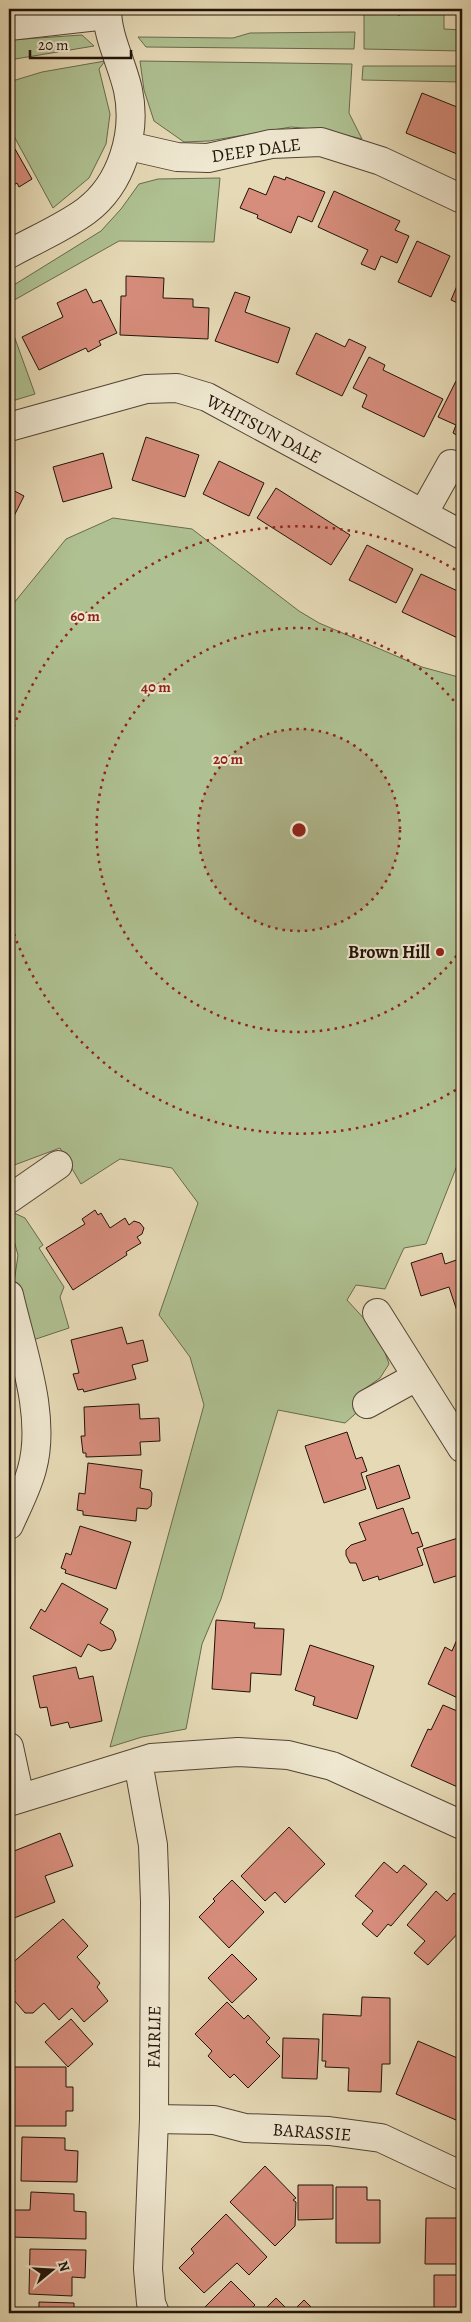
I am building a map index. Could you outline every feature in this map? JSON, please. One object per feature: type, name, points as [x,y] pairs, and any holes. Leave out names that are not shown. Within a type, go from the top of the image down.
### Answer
[{"type":"street","points":[[9,26],[107,12],[116,54],[128,90],[131,112],[129,146],[110,184],[86,210],[9,254]]},
{"type":"street","name":"DEEP DALE","points":[[129,146],[177,157],[208,158],[271,144],[321,142],[381,160],[462,199]]},
{"type":"street","name":"WHITSUN DALE","points":[[9,427],[146,389],[177,388],[207,397],[462,535]]},
{"type":"street","points":[[423,514],[451,464]]},
{"type":"street","points":[[9,1199],[58,1165]]},
{"type":"street","points":[[9,1295],[35,1398],[36,1429],[33,1467],[9,1525]]},
{"type":"street","points":[[377,1313],[462,1448]]},
{"type":"street","points":[[367,1404],[416,1377]]},
{"type":"street","points":[[9,1747],[14,1800],[151,1758],[196,1753],[238,1752],[288,1755],[332,1766],[462,1824]]},
{"type":"street","name":"FAIRLIE","points":[[138,1762],[153,1845],[155,1902],[154,2119],[148,2269],[151,2303],[156,2313]]},
{"type":"street","name":"BARASSIE","points":[[154,2119],[214,2120],[245,2128],[330,2131],[381,2138],[462,2176]]},
{"type":"green space","points":[[364,9],[391,9],[399,16],[407,9],[444,9],[444,29],[462,30],[462,51],[364,49]]},
{"type":"green space","points":[[355,32],[354,49],[146,47],[138,37],[233,38],[250,33]]},
{"type":"green space","points":[[82,35],[94,46],[9,60],[9,40]]},
{"type":"green space","points":[[105,61],[99,69],[110,114],[106,144],[89,178],[53,208],[9,127],[9,82],[42,72]]},
{"type":"green space","points":[[140,61],[352,64],[349,113],[362,139],[325,130],[291,127],[209,141],[184,142],[154,121],[144,90]]},
{"type":"green space","points":[[363,66],[462,66],[462,82],[362,80]]},
{"type":"green space","points":[[220,178],[214,242],[119,241],[9,303],[9,288],[101,231],[121,209],[139,184],[158,179]]},
{"type":"green space","points":[[9,322],[35,394],[9,402]]},
{"type":"green space","points":[[113,518],[192,529],[299,611],[319,623],[422,667],[462,678],[462,1153],[426,1244],[404,1248],[385,1289],[356,1285],[347,1300],[379,1335],[389,1364],[380,1378],[356,1395],[363,1407],[345,1423],[278,1410],[221,1599],[202,1644],[186,1729],[142,1737],[110,1747],[204,1405],[190,1357],[159,1315],[198,1203],[172,1168],[120,1159],[81,1184],[60,1148],[9,1167],[9,609],[66,539]]},
{"type":"green space","points":[[14,1213],[25,1218],[43,1245],[39,1248],[64,1287],[60,1297],[69,1328],[30,1341],[13,1290],[18,1255],[11,1230]]},
{"type":"building","points":[[422,93],[462,109],[462,156],[406,133]]},
{"type":"building","points":[[15,149],[32,179],[19,187],[17,183],[9,188],[9,153]]},
{"type":"building","points":[[274,176],[285,180],[286,177],[325,192],[312,222],[298,216],[291,233],[257,218],[258,215],[240,208],[249,188],[266,195]]},
{"type":"building","points":[[334,191],[400,221],[395,230],[409,236],[397,263],[381,256],[375,270],[361,264],[368,250],[318,227]]},
{"type":"building","points":[[417,241],[450,256],[431,297],[398,282]]},
{"type":"building","points":[[462,274],[462,305],[451,300]]},
{"type":"building","points":[[126,276],[164,278],[163,298],[193,299],[193,307],[209,308],[208,339],[120,335],[121,296],[126,296]]},
{"type":"building","points":[[86,289],[93,303],[101,300],[117,333],[99,341],[101,345],[88,352],[86,348],[39,370],[22,337],[63,317],[57,303]]},
{"type":"building","points":[[235,292],[250,297],[245,312],[290,328],[278,363],[215,341]]},
{"type":"building","points":[[316,333],[345,347],[349,339],[366,347],[342,396],[296,374]]},
{"type":"building","points":[[369,357],[385,365],[383,370],[443,399],[424,437],[362,407],[367,395],[353,388]]},
{"type":"building","points":[[456,381],[462,384],[462,438],[453,433],[456,425],[438,417]]},
{"type":"building","points":[[146,437],[199,455],[185,497],[132,480]]},
{"type":"building","points":[[103,453],[112,488],[63,502],[53,467]]},
{"type":"building","points":[[219,461],[264,483],[249,516],[203,494]]},
{"type":"building","points":[[9,488],[24,496],[9,526]]},
{"type":"building","points":[[276,488],[350,535],[331,565],[257,518]]},
{"type":"building","points":[[367,545],[413,569],[396,603],[349,580]]},
{"type":"building","points":[[421,574],[462,593],[462,640],[402,612]]},
{"type":"building","points":[[95,1210],[98,1215],[101,1213],[110,1228],[125,1218],[129,1225],[134,1221],[140,1223],[144,1228],[142,1234],[137,1237],[141,1243],[126,1252],[127,1255],[73,1290],[46,1248],[85,1224],[82,1219]]},
{"type":"building","points":[[442,1253],[445,1264],[462,1258],[462,1323],[449,1287],[421,1296],[411,1263]]},
{"type":"building","points":[[122,1327],[127,1344],[143,1340],[148,1361],[132,1365],[136,1379],[84,1392],[83,1389],[78,1390],[73,1374],[79,1373],[71,1340]]},
{"type":"building","points":[[139,1404],[140,1419],[159,1418],[160,1441],[140,1442],[141,1455],[86,1457],[86,1453],[83,1453],[81,1436],[85,1436],[84,1407]]},
{"type":"building","points":[[347,1432],[356,1459],[362,1457],[367,1471],[361,1473],[366,1489],[324,1503],[305,1446]]},
{"type":"building","points":[[88,1463],[142,1470],[140,1488],[150,1490],[152,1493],[151,1506],[147,1509],[137,1508],[136,1521],[83,1515],[83,1511],[77,1510],[79,1493],[85,1494]]},
{"type":"building","points":[[399,1465],[410,1498],[377,1509],[366,1476]]},
{"type":"building","points":[[403,1508],[412,1534],[418,1532],[423,1546],[417,1548],[423,1565],[379,1580],[378,1576],[363,1581],[356,1563],[350,1563],[346,1555],[346,1550],[351,1545],[366,1540],[359,1523]]},
{"type":"building","points":[[80,1526],[131,1542],[116,1589],[65,1573],[66,1570],[61,1568],[66,1553],[71,1555]]},
{"type":"building","points":[[458,1538],[462,1552],[462,1574],[434,1583],[423,1549]]},
{"type":"building","points":[[62,1583],[108,1609],[100,1623],[113,1631],[116,1640],[111,1649],[101,1651],[88,1644],[81,1657],[30,1628],[41,1609],[45,1612]]},
{"type":"building","points":[[216,1620],[255,1623],[254,1628],[284,1629],[281,1675],[251,1673],[250,1692],[212,1689]]},
{"type":"building","points":[[462,1628],[462,1700],[428,1684],[445,1647],[452,1651]]},
{"type":"building","points":[[310,1645],[374,1666],[357,1719],[313,1705],[315,1697],[295,1690]]},
{"type":"building","points":[[76,1667],[79,1679],[93,1676],[102,1721],[70,1728],[68,1722],[51,1726],[47,1707],[40,1708],[33,1676]]},
{"type":"building","points":[[443,1705],[462,1713],[462,1789],[411,1766],[428,1729],[431,1730]]},
{"type":"building","points":[[289,1827],[325,1864],[285,1903],[275,1892],[265,1901],[241,1876]]},
{"type":"building","points":[[60,1833],[73,1866],[45,1876],[55,1902],[9,1920],[9,1853]]},
{"type":"building","points":[[384,1862],[397,1873],[404,1865],[427,1884],[391,1926],[388,1924],[377,1937],[362,1924],[373,1911],[355,1896]]},
{"type":"building","points":[[232,1880],[264,1912],[229,1948],[199,1917],[215,1901],[213,1899]]},
{"type":"building","points":[[436,1891],[447,1901],[454,1893],[462,1899],[462,1929],[428,1965],[414,1953],[425,1941],[407,1925]]},
{"type":"building","points":[[63,1919],[88,1946],[77,1957],[100,1983],[97,1987],[108,2001],[84,2022],[72,2008],[59,2020],[44,2003],[33,2013],[25,2013],[13,1999],[15,1991],[9,1984],[9,1969],[12,1967],[10,1965]]},
{"type":"building","points":[[232,1954],[257,1979],[232,2003],[208,1978]]},
{"type":"building","points":[[362,1997],[390,1998],[390,2064],[382,2064],[381,2092],[348,2091],[349,2068],[325,2067],[326,2061],[322,2061],[323,2014],[361,2016]]},
{"type":"building","points":[[227,2002],[244,2019],[248,2015],[270,2038],[266,2042],[280,2056],[248,2088],[234,2074],[230,2078],[208,2056],[212,2051],[195,2034]]},
{"type":"building","points":[[71,2019],[93,2044],[68,2067],[45,2042]]},
{"type":"building","points":[[283,2038],[319,2039],[317,2079],[282,2078]]},
{"type":"building","points":[[418,2041],[462,2060],[462,2117],[458,2115],[456,2120],[396,2094]]},
{"type":"building","points":[[14,2067],[66,2067],[66,2087],[73,2087],[73,2111],[66,2111],[66,2126],[9,2126],[9,2073]]},
{"type":"building","points":[[22,2137],[65,2138],[65,2150],[78,2151],[77,2182],[21,2181]]},
{"type":"building","points":[[265,2166],[296,2198],[293,2200],[296,2202],[295,2226],[275,2246],[230,2202]]},
{"type":"building","points":[[298,2185],[333,2185],[333,2219],[298,2220]]},
{"type":"building","points":[[336,2187],[367,2187],[367,2200],[380,2200],[380,2243],[336,2243]]},
{"type":"building","points":[[31,2192],[74,2194],[74,2211],[86,2212],[86,2239],[9,2237],[9,2210],[30,2210]]},
{"type":"building","points":[[226,2214],[267,2257],[249,2275],[237,2263],[204,2293],[179,2268],[194,2253],[191,2249]]},
{"type":"building","points":[[426,2218],[462,2218],[462,2264],[425,2264]]},
{"type":"building","points":[[30,2249],[86,2250],[85,2278],[72,2277],[72,2296],[29,2294]]},
{"type":"building","points":[[434,2275],[462,2275],[462,2313],[434,2313]]},
{"type":"building","points":[[231,2281],[255,2305],[247,2313],[212,2313],[205,2307]]},
{"type":"building","points":[[276,2298],[291,2313],[261,2313]]},
{"type":"building","points":[[304,2300],[317,2313],[291,2313]]},
{"type":"building","points":[[39,2302],[74,2303],[74,2313],[39,2313]]},
{"type":"place","name":"Brown Hill","points":[[440,952]]}]
